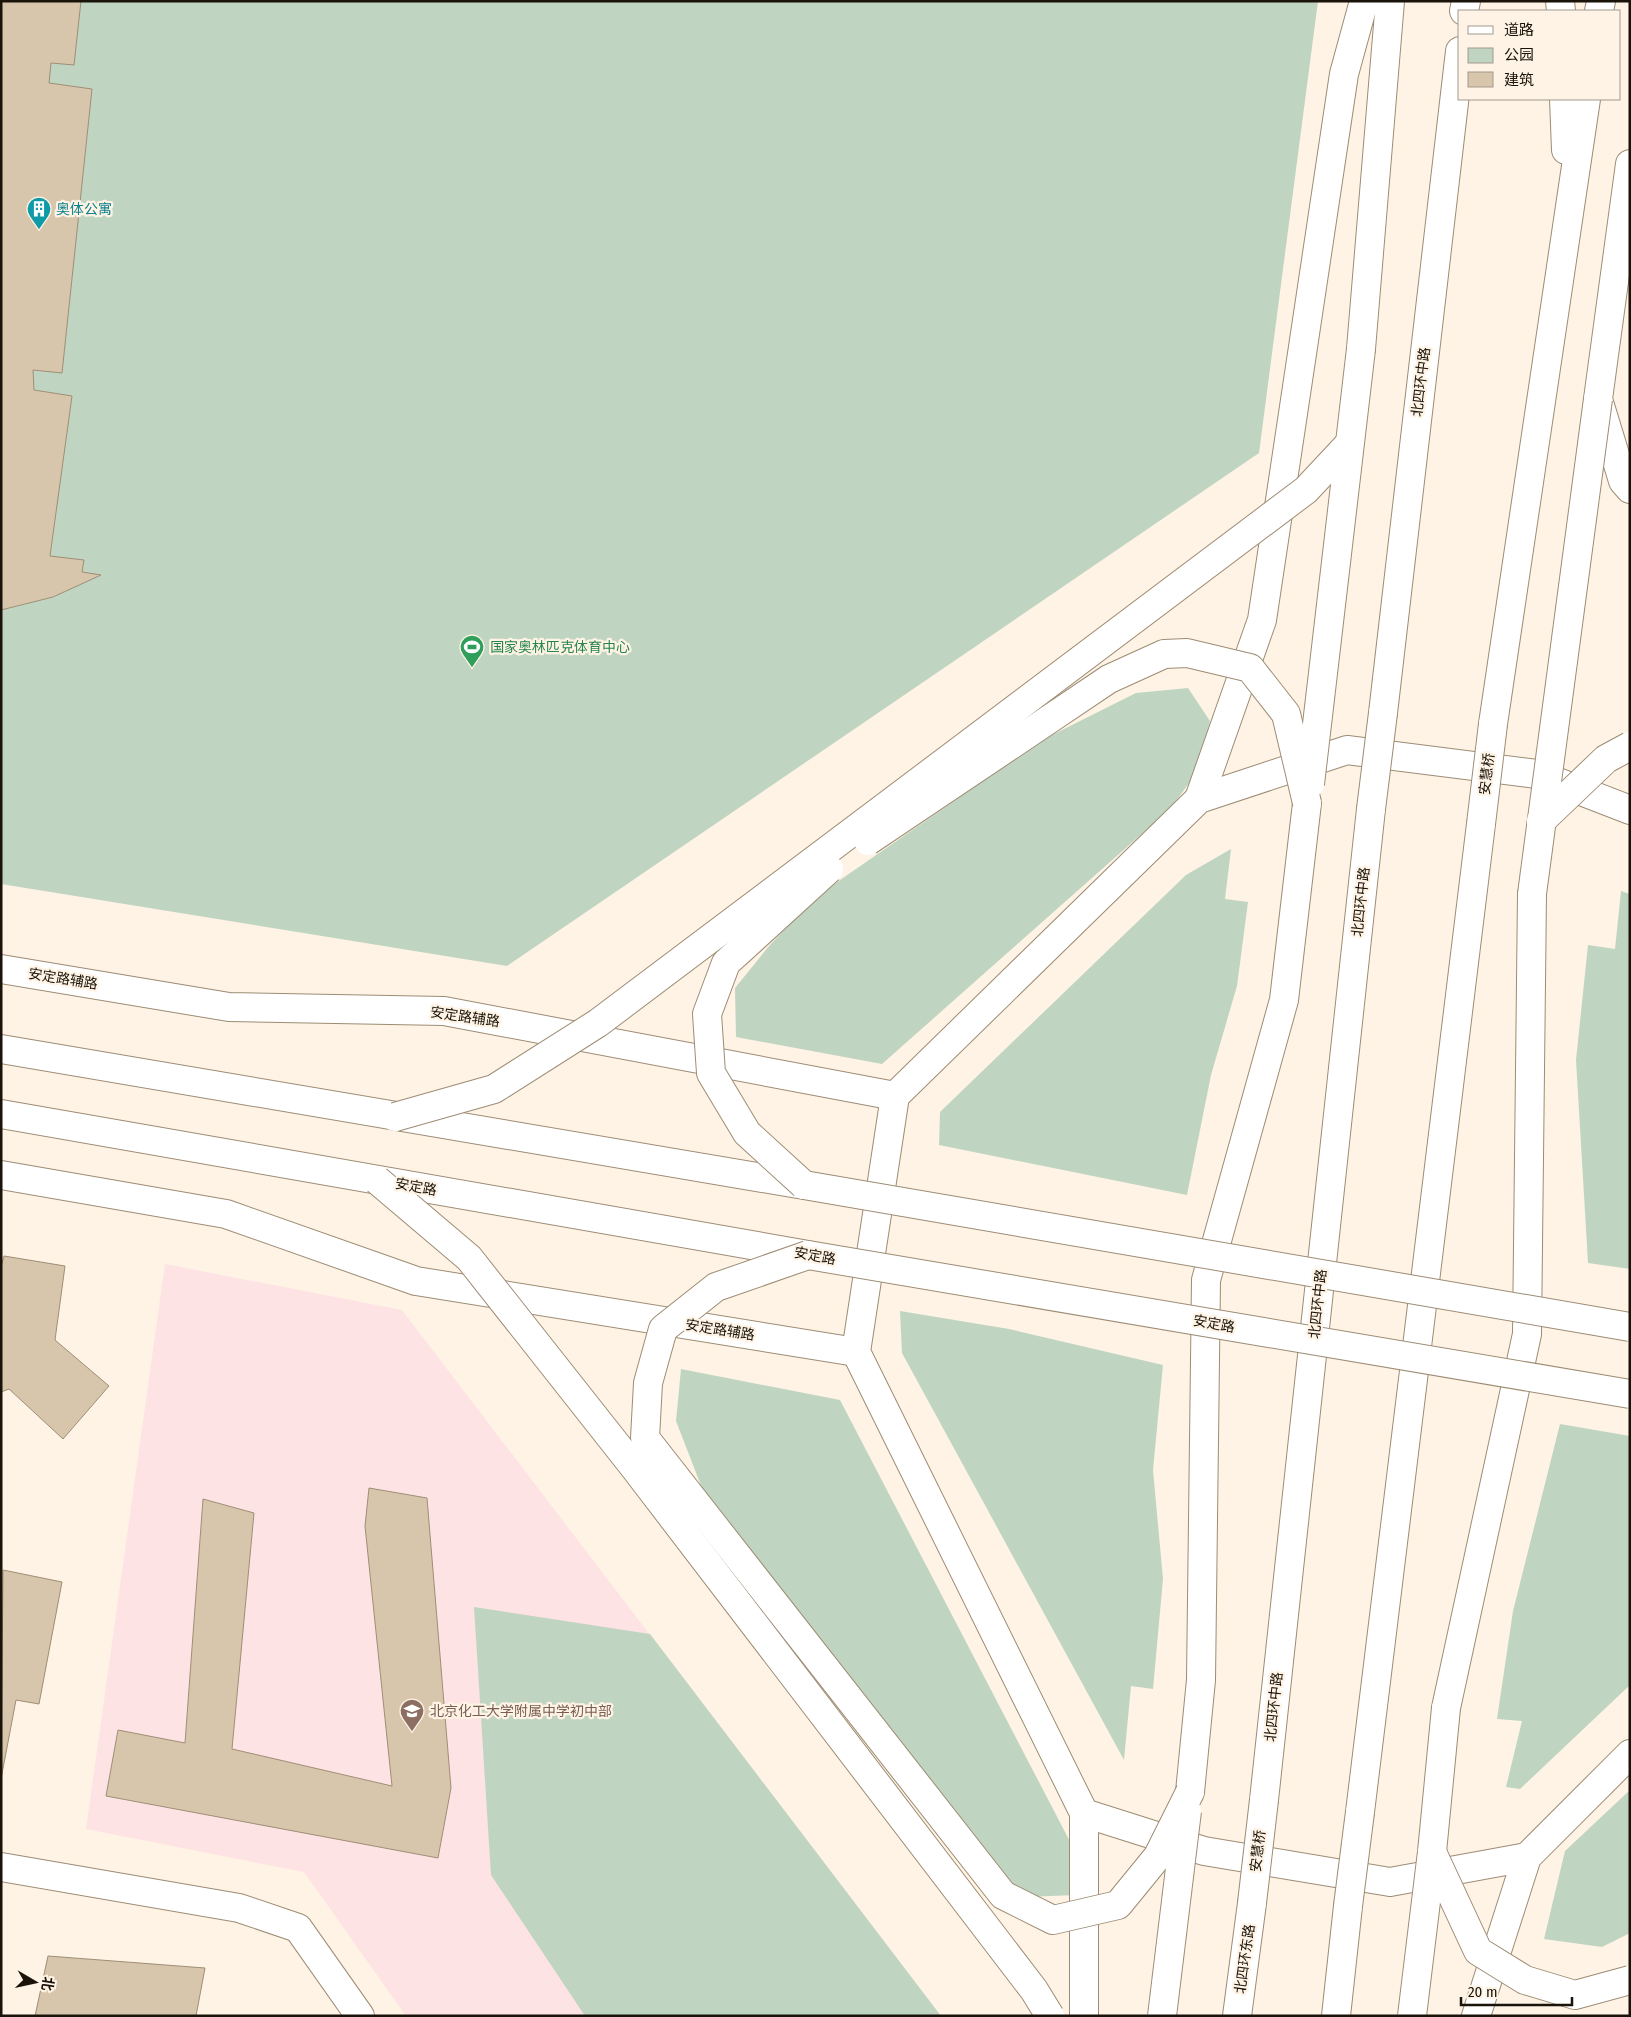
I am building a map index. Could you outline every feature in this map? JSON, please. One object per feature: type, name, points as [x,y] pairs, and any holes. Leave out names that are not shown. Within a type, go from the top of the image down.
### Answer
[{"type":"main road","points":[[1199,799],[1262,620],[1344,74],[1364,1]]},
{"type":"main road","points":[[1162,2016],[1190,1792],[1201,1680],[1206,1280],[1284,1000],[1360,349],[1390,1]]},
{"type":"main road","name":"北四环中路","points":[[1264,1800],[1371,809],[1458,68]]},
{"type":"main road","points":[[1564,100],[1568,217]]},
{"type":"main road","points":[[1568,217],[1586,100]]},
{"type":"main road","points":[[1412,2016],[1432,1852],[1446,1708],[1527,1334],[1532,894],[1610,299],[1630,164]]},
{"type":"main road","name":"安慧桥","points":[[1336,2016],[1480,824],[1568,217]]},
{"type":"main road","points":[[1598,399],[1623,481],[1630,489]]},
{"type":"main road","points":[[395,1117],[494,1089],[598,1023],[1306,490],[1349,444]]},
{"type":"main road","points":[[804,1185],[747,1133],[711,1073],[707,1014],[726,963],[832,866],[1108,679],[1164,654],[1187,653],[1250,668],[1286,714],[1307,803]]},
{"type":"main road","points":[[1541,821],[1606,759],[1630,746]]},
{"type":"main road","points":[[1084,2016],[1084,1813],[856,1352],[895,1096],[1199,799],[1347,750],[1537,774],[1630,810]]},
{"type":"main road","name":"安定路辅路","points":[[1,969],[230,1007],[444,1011],[895,1096]]},
{"type":"main road","points":[[1,1049],[1630,1327]]},
{"type":"main road","name":"安定路","points":[[1,1114],[288,1166],[1630,1394]]},
{"type":"main road","name":"安定路辅路","points":[[1,1175],[226,1214],[416,1281],[856,1352]]},
{"type":"main road","points":[[377,1180],[469,1258],[640,1475],[1034,1990],[1050,2016]]},
{"type":"main road","points":[[808,1255],[716,1287],[663,1329],[648,1383],[645,1438],[1003,1894],[1053,1920],[1118,1905],[1158,1856],[1190,1792]]},
{"type":"main road","points":[[1476,2016],[1527,1857],[1630,1754]]},
{"type":"main road","name":"安慧桥","points":[[1252,1903],[1264,1800]]},
{"type":"main road","points":[[1084,1813],[1204,1851],[1390,1882],[1527,1857]]},
{"type":"main road","points":[[1432,1852],[1478,1951],[1525,1980],[1574,1995],[1630,1980]]},
{"type":"main road","points":[[1,1867],[239,1908],[298,1928],[360,2016]]},
{"type":"main road","name":"北四环东路","points":[[1237,2016],[1252,1903]]},
{"type":"shaded area","name":"北京化工大学附属中学初中部","points":[[165,1264],[402,1310],[941,2016],[406,2016],[304,1872],[86,1829]]},
{"type":"green space","name":"国家奥林匹克体育中心","points":[[1,1],[1318,1],[1259,453],[507,966],[1,884]]},
{"type":"green space","points":[[1188,688],[1210,721],[1197,772],[1171,808],[882,1064],[736,1037],[735,988],[769,946],[814,898],[1044,739],[1136,693]]},
{"type":"green space","points":[[1231,849],[1225,899],[1248,902],[1237,986],[1211,1075],[1187,1195],[939,1145],[940,1112],[1186,875]]},
{"type":"green space","points":[[1621,891],[1630,894],[1630,1269],[1588,1263],[1576,1060],[1588,945],[1615,949]]},
{"type":"green space","points":[[900,1311],[1009,1329],[1163,1365],[1153,1470],[1163,1579],[1153,1689],[1131,1686],[1124,1760],[902,1353]]},
{"type":"green space","points":[[681,1369],[840,1400],[1077,1855],[1076,1895],[1026,1897],[984,1870],[705,1496],[676,1421]]},
{"type":"green space","points":[[1560,1424],[1630,1436],[1630,1685],[1520,1789],[1506,1787],[1522,1721],[1497,1719],[1513,1611]]},
{"type":"green space","points":[[474,1607],[650,1634],[941,2016],[585,2016],[491,1875]]},
{"type":"green space","points":[[1630,1790],[1630,1933],[1602,1947],[1544,1939],[1565,1851]]},
{"type":"building","name":"奥体公寓","points":[[1,1],[81,1],[74,65],[51,63],[49,83],[92,89],[62,373],[33,370],[34,390],[72,396],[50,556],[84,560],[82,572],[101,575],[53,597],[1,610]]},
{"type":"building","points":[[4,1256],[65,1266],[55,1340],[109,1386],[63,1439],[9,1389],[1,1392],[1,1267]]},
{"type":"building","points":[[369,1488],[427,1498],[451,1788],[438,1858],[106,1796],[118,1730],[185,1743],[203,1499],[254,1513],[232,1749],[392,1786],[365,1526]]},
{"type":"building","points":[[3,1570],[62,1582],[39,1704],[16,1700],[1,1779]]},
{"type":"building","points":[[48,1956],[205,1968],[196,2016],[35,2016]]},
{"type":"place","name":"奥体公寓","points":[[39,230]]},
{"type":"place","name":"国家奥林匹克体育中心","points":[[472,668]]},
{"type":"place","name":"北京化工大学附属中学初中部","points":[[412,1732]]}]
